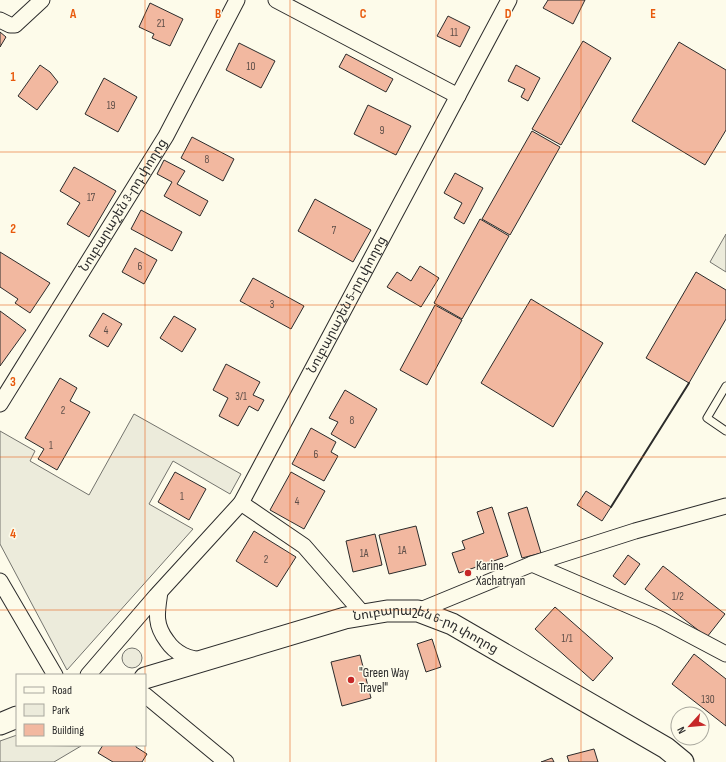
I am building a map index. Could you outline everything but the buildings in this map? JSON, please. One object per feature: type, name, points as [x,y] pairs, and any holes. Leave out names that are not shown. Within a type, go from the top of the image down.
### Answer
[{"type":"main road","name":"Նուբարաշեն 6-րդ փողոց","points":[[146,678],[345,618],[387,611],[418,611],[452,624],[666,748],[683,762]]},
{"type":"main road","points":[[0,724],[16,717]]},
{"type":"street","points":[[0,20],[10,25],[15,25],[42,0]]},
{"type":"street","name":"Նուբարաշեն 3-րդ փողոց","points":[[0,404],[166,136],[237,0]]},
{"type":"street","points":[[276,0],[458,96]]},
{"type":"street","name":"Նուբարաշեն 5-րդ փողոց","points":[[89,674],[160,591],[241,503],[509,0]]},
{"type":"street","points":[[241,503],[304,546],[364,615]]},
{"type":"street","points":[[418,611],[532,564],[635,531],[726,506]]},
{"type":"street","points":[[532,564],[660,619],[726,654]]},
{"type":"street","points":[[0,580],[54,674]]},
{"type":"street","points":[[160,591],[157,622],[161,633],[176,651],[184,656],[202,661]]},
{"type":"street","points":[[146,696],[226,762]]},
{"type":"lane","points":[[726,386],[707,418],[726,431]]},
{"type":"green space","points":[[726,234],[726,272],[710,262]]},
{"type":"green space","points":[[134,414],[241,474],[230,494],[173,461],[149,504],[193,529],[67,670],[0,544],[0,431],[35,451],[30,461],[89,495]]},
{"type":"green space","points":[[132,648],[139,651],[142,658],[139,665],[132,668],[125,665],[122,658],[125,651]]},
{"type":"green space","points":[[16,735],[16,746],[81,746],[54,762],[0,762],[0,741]]},
{"type":"wall","points":[[611,507],[689,383]]},
{"type":"place","name":"Karine Xachatryan","points":[[468,573]]},
{"type":"place","name":"\"Green Way Travel\"","points":[[351,680]]}]
